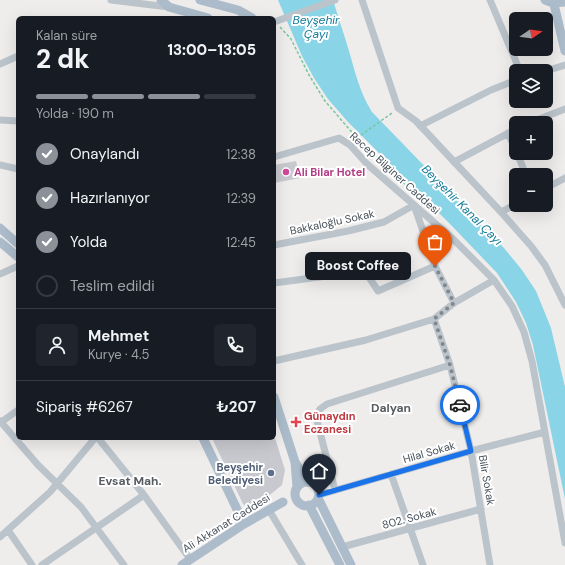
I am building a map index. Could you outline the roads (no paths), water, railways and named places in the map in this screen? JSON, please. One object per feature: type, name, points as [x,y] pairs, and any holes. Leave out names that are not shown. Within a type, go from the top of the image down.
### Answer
[{"type":"main road","points":[[161,0],[170,7],[195,16]]},
{"type":"main road","points":[[200,0],[238,10],[248,16]]},
{"type":"main road","points":[[565,2],[550,1],[565,51]]},
{"type":"main road","points":[[0,228],[16,242]]},
{"type":"main road","points":[[0,242],[16,255]]},
{"type":"main road","points":[[276,402],[295,462],[297,494],[303,505],[309,506],[315,503],[319,496]]},
{"type":"main road","points":[[204,440],[244,524]]},
{"type":"main road","points":[[295,462],[308,482],[316,486],[319,496],[351,565]]},
{"type":"main road","points":[[297,494],[302,483],[308,482]]},
{"type":"main road","name":"Ali Akkanat Caddesi","points":[[182,565],[244,524],[297,494]]},
{"type":"main road","points":[[309,506],[340,565]]},
{"type":"street","points":[[111,0],[170,7]]},
{"type":"street","points":[[276,21],[336,0]]},
{"type":"street","points":[[362,0],[398,108],[420,126],[531,246],[545,265],[565,305]]},
{"type":"street","points":[[490,0],[517,64]]},
{"type":"street","points":[[0,64],[16,57]]},
{"type":"street","points":[[553,69],[565,65]]},
{"type":"street","points":[[420,126],[491,90],[509,83]]},
{"type":"street","points":[[547,116],[565,109]]},
{"type":"street","points":[[0,120],[16,121]]},
{"type":"street","points":[[454,162],[508,133]]},
{"type":"street","name":"Recep Bilginer Caddesi","points":[[276,156],[339,138],[350,145],[367,164],[453,239],[494,280],[512,306],[524,332],[532,361],[565,543]]},
{"type":"street","points":[[0,165],[16,170]]},
{"type":"street","points":[[553,184],[565,178]]},
{"type":"street","points":[[414,205],[435,266],[454,303]]},
{"type":"street","name":"Bakkaloğlu Sokak","points":[[276,245],[348,231],[384,222],[414,205]]},
{"type":"street","points":[[501,212],[509,208]]},
{"type":"street","points":[[276,283],[365,271],[378,291],[435,266]]},
{"type":"street","points":[[0,274],[16,267]]},
{"type":"street","points":[[276,361],[366,340],[434,319],[454,303],[494,280]]},
{"type":"street","name":"Bilir Sokak","points":[[434,319],[450,365],[471,451],[490,565]]},
{"type":"street","points":[[335,490],[316,417],[320,409],[326,404],[450,365]]},
{"type":"street","points":[[16,411],[0,422],[38,465],[81,507],[124,565]]},
{"type":"street","name":"Hilal Sokak","points":[[319,496],[335,490],[471,451],[545,432]]},
{"type":"street","points":[[0,538],[57,484],[95,440]]},
{"type":"street","points":[[99,440],[144,495],[190,560]]},
{"type":"street","points":[[391,474],[423,565]]},
{"type":"street","points":[[42,565],[144,495]]},
{"type":"street","name":"802. Sokak","points":[[342,547],[481,509]]},
{"type":"street","points":[[269,510],[302,565]]},
{"type":"street","points":[[8,530],[32,565]]},
{"type":"water","name":"Beyşehir Çayı","points":[[278,0],[333,0],[358,82],[372,112],[504,248],[522,270],[536,291],[551,328],[565,387],[565,499],[533,345],[526,323],[516,302],[497,273],[348,122],[328,99],[302,56]]},
{"type":"place","name":"Ali Bilar Hotel","points":[[286,172]]},
{"type":"place","name":"Boost Coffee","points":[[435,266]]},
{"type":"place","name":"Günaydın Eczanesi","points":[[296,422]]},
{"type":"place","name":"Beyşehir Belediyesi","points":[[271,473]]},
{"type":"district","name":"Dalyan","points":[[391,408]]},
{"type":"district","name":"Evsat Mah.","points":[[130,481]]},
{"type":"water label","name":"Beyşehir Kanal Çayı","points":[[462,205]]}]
